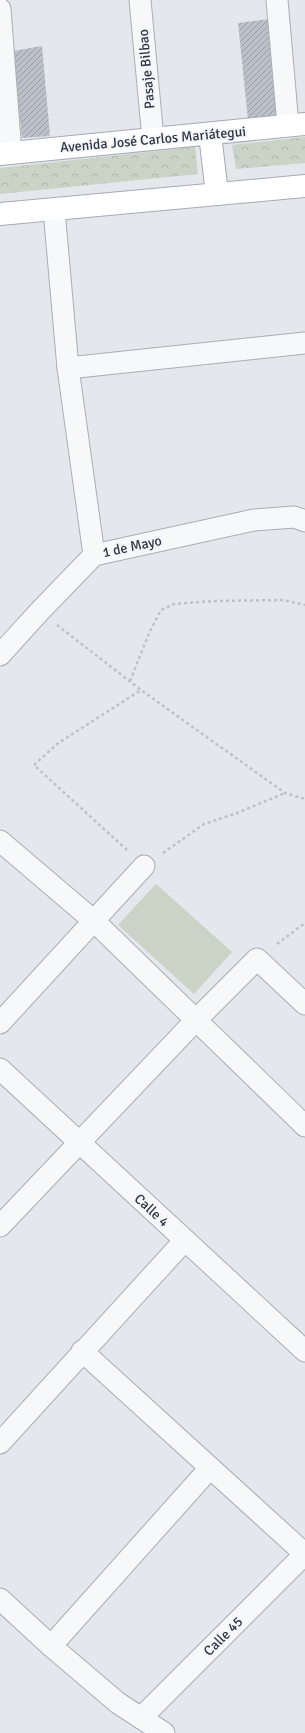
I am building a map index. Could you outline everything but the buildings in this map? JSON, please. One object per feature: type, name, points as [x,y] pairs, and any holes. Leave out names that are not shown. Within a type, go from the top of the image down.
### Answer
[{"type":"main road","name":"Avenida José Carlos Mariátegui","points":[[6,153],[297,125]]},
{"type":"main road","points":[[210,134],[216,194]]},
{"type":"main road","points":[[0,214],[305,186]]},
{"type":"street","name":"Pasaje Bilbao","points":[[140,0],[153,139]]},
{"type":"street","points":[[277,0],[297,125]]},
{"type":"street","points":[[0,9],[6,153]]},
{"type":"street","points":[[54,210],[68,368],[94,555]]},
{"type":"street","points":[[68,368],[305,343]]},
{"type":"street","name":"1 de Mayo","points":[[0,655],[94,555],[254,520],[294,517],[305,521]]},
{"type":"street","points":[[0,841],[94,921],[305,1126]]},
{"type":"street","points":[[0,1022],[144,866]]},
{"type":"street","points":[[0,1226],[196,1020],[257,959],[305,1004]]},
{"type":"street","name":"Calle 4","points":[[0,1069],[305,1351]]},
{"type":"street","points":[[1,1439],[185,1240]]},
{"type":"street","points":[[82,1352],[305,1554]]},
{"type":"street","points":[[51,1646],[210,1468]]},
{"type":"street","name":"Calle 45","points":[[141,1718],[305,1554]]},
{"type":"street","points":[[0,1599],[51,1646],[118,1703],[164,1733]]},
{"type":"path","points":[[130,681],[150,631],[162,610],[174,604],[213,601],[282,600],[305,605]]},
{"type":"path","points":[[39,612],[141,690],[285,793],[305,799]]},
{"type":"path","points":[[141,690],[57,744],[34,765],[144,866],[204,824],[238,813],[285,793]]},
{"type":"path","points":[[257,959],[305,923]]},
{"type":"green space","points":[[305,137],[305,163],[236,169],[232,145]]},
{"type":"green space","points":[[195,147],[198,174],[0,194],[0,168]]},
{"type":"green space","points":[[156,884],[232,952],[194,994],[118,925]]}]
